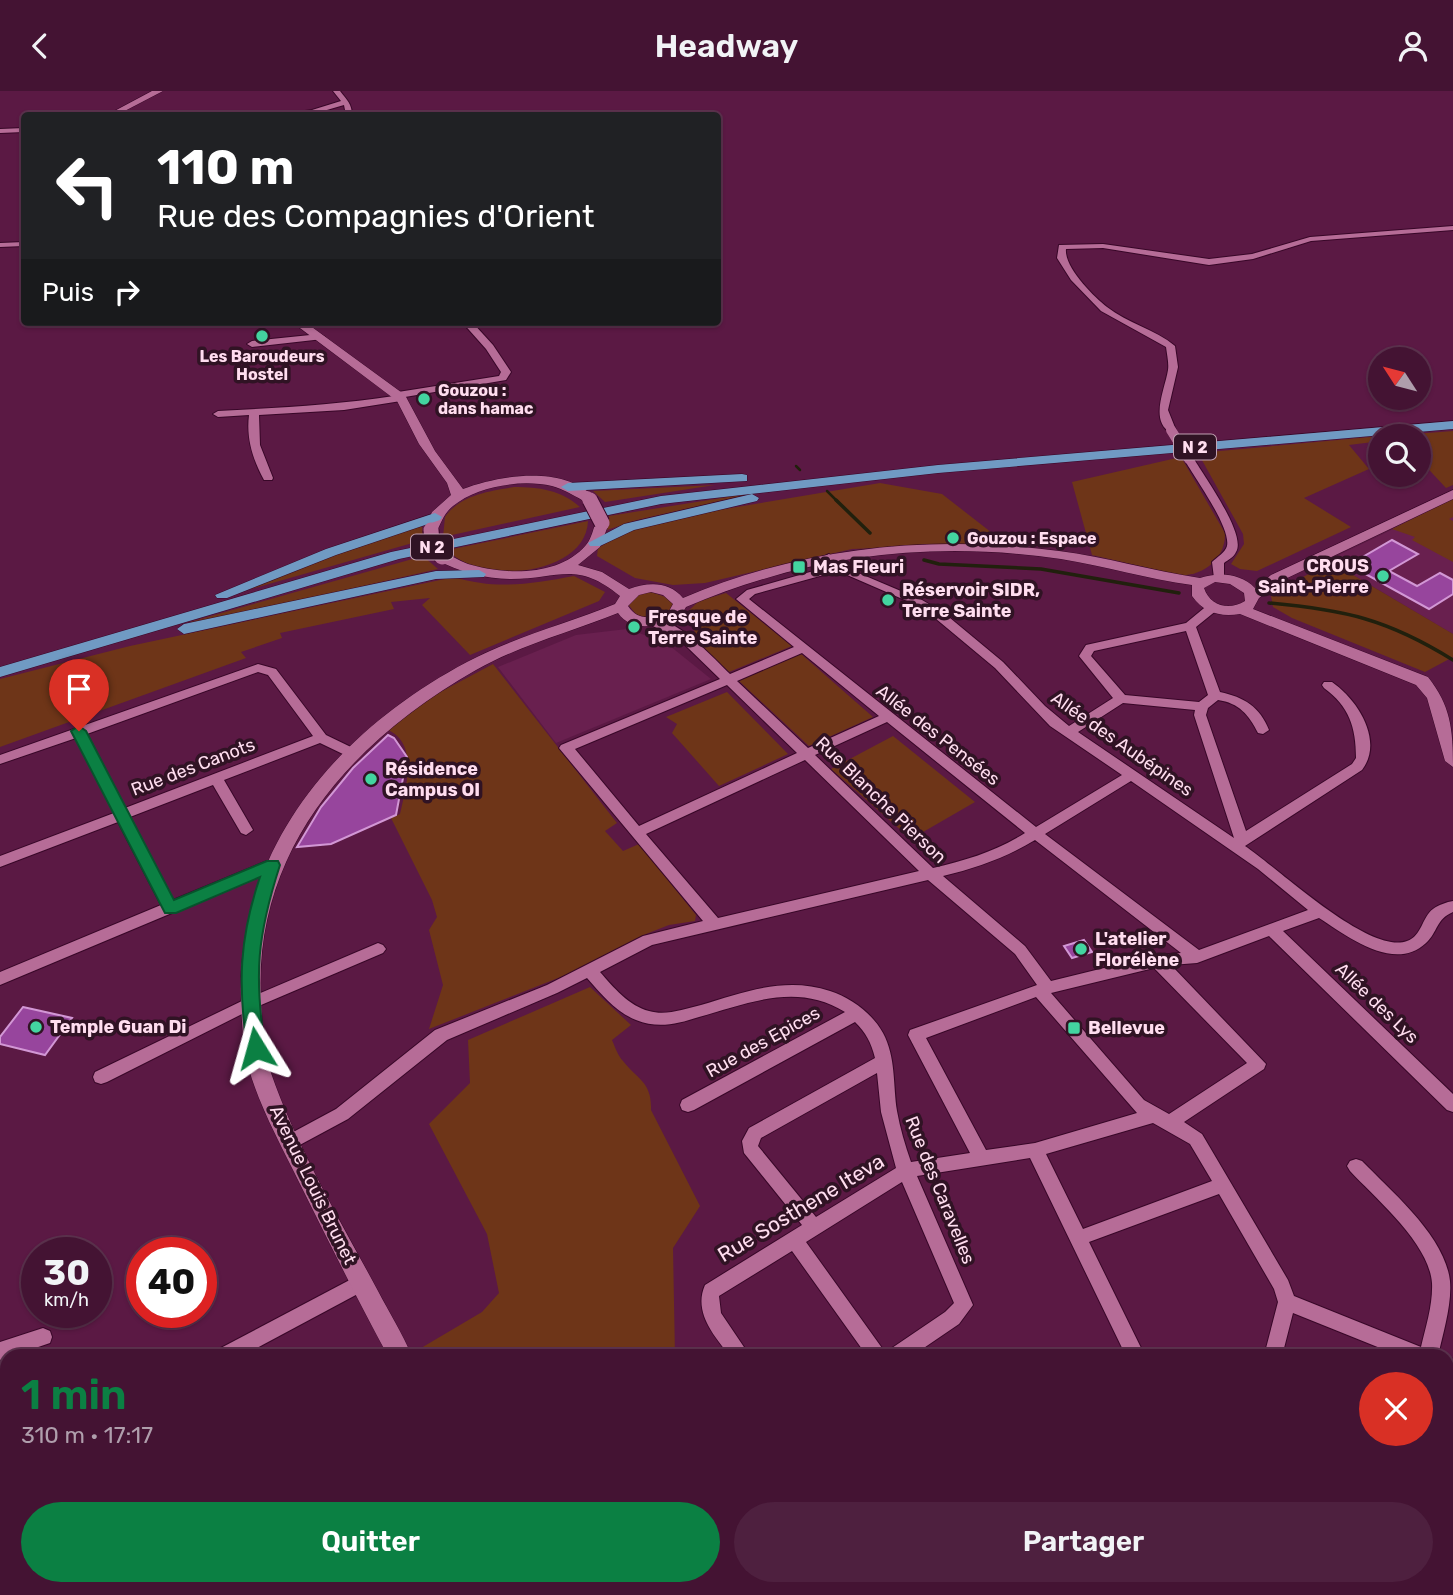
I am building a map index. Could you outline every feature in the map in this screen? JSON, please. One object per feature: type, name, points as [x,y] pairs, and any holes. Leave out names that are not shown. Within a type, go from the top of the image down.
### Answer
[{"type":"main road","name":"N 2","points":[[0,672],[356,566],[472,538],[661,500],[938,469],[1453,425]]},
{"type":"main road","points":[[568,487],[938,469]]},
{"type":"main road","points":[[595,543],[629,527],[716,505],[876,475]]},
{"type":"main road","points":[[0,672],[231,592],[331,552],[433,523]]},
{"type":"main road","points":[[0,672],[129,640],[436,575],[479,574]]},
{"type":"street","points":[[117,112],[159,91]]},
{"type":"street","points":[[336,91],[346,102],[348,112]]},
{"type":"street","points":[[313,112],[346,102]]},
{"type":"street","points":[[0,131],[21,130]]},
{"type":"street","points":[[1220,578],[1218,562],[1231,551],[1233,536],[1171,430],[1163,410],[1172,367],[1170,345],[1099,304],[1074,278],[1061,258],[1062,247],[1103,246],[1209,262],[1254,256],[1310,239],[1453,228]]},
{"type":"street","points":[[0,245],[21,244]]},
{"type":"street","points":[[304,326],[400,396],[410,408],[429,452],[454,482],[458,496]]},
{"type":"street","points":[[218,414],[344,407],[494,382],[503,378],[506,372],[470,326]]},
{"type":"street","points":[[252,344],[320,337]]},
{"type":"street","points":[[255,411],[251,432],[257,455],[268,478]]},
{"type":"street","points":[[445,471],[486,485]]},
{"type":"street","points":[[537,480],[568,487],[587,497],[595,505],[601,523],[595,543],[561,567],[520,576],[479,574],[465,570],[442,557],[432,543],[433,523],[458,496],[486,485],[537,480]]},
{"type":"street","points":[[583,554],[596,564],[648,588],[669,591],[720,585],[900,549],[999,549],[1072,557],[1199,587],[1220,578],[1240,583],[1276,578],[1453,495]]},
{"type":"street","name":"Allée des Pensées","points":[[834,563],[742,597],[744,602],[887,717],[1197,957]]},
{"type":"street","name":"Allée des Aubépines","points":[[834,563],[903,594],[934,612],[999,666],[1034,705],[1069,732],[1130,776],[1238,843],[1320,912],[1369,943],[1392,948],[1412,947],[1426,934],[1437,913],[1453,906]]},
{"type":"street","points":[[561,567],[591,573],[626,607],[657,623],[720,585]]},
{"type":"street","points":[[1121,699],[1088,661],[1086,651],[1190,626],[1213,607],[1249,603],[1276,578]]},
{"type":"street","points":[[1240,583],[1249,603],[1279,622],[1422,681],[1435,697],[1453,761]]},
{"type":"street","points":[[1199,587],[1200,599],[1213,607]]},
{"type":"street","points":[[626,607],[648,588]]},
{"type":"street","points":[[669,591],[677,610]]},
{"type":"street","name":"Avenue Louis Brunet","points":[[396,1349],[290,1142],[259,1069],[249,1004],[248,963],[255,917],[272,865],[312,796],[351,752],[429,690],[474,664],[626,607]]},
{"type":"street","name":"Rue Blanche Pierson","points":[[677,610],[687,640]]},
{"type":"street","name":"Rue Blanche Pierson","points":[[657,623],[687,640],[932,875],[1020,950],[1044,989],[1138,1105],[1152,1116]]},
{"type":"street","points":[[1190,626],[1215,696]]},
{"type":"street","points":[[714,924],[566,748],[801,649]]},
{"type":"street","points":[[0,759],[258,668],[272,672],[321,738],[351,752]]},
{"type":"street","points":[[1263,730],[1260,723],[1237,699],[1215,696],[1202,706],[1200,715],[1238,843],[1357,767],[1363,759],[1354,706],[1344,695],[1328,685]]},
{"type":"street","points":[[1069,732],[1121,699],[1202,706]]},
{"type":"street","points":[[636,833],[887,717]]},
{"type":"street","points":[[79,731],[170,909]]},
{"type":"street","name":"Rue des Canots","points":[[0,862],[321,738]]},
{"type":"street","points":[[290,1142],[342,1114],[440,1035],[552,989],[648,940],[932,875],[1011,848],[1034,831],[1130,776]]},
{"type":"street","points":[[216,778],[246,830]]},
{"type":"street","points":[[0,979],[272,865]]},
{"type":"street","points":[[981,1158],[916,1035],[1044,989],[1157,961],[1197,957],[1320,912]]},
{"type":"street","name":"Allée des Lys","points":[[1272,930],[1453,1105]]},
{"type":"street","points":[[101,1077],[249,1004],[378,949]]},
{"type":"street","points":[[1157,961],[1258,1064],[1171,1122]]},
{"type":"street","name":"Rue des Caravelles","points":[[588,969],[624,1006],[649,1017],[679,1017],[757,993],[793,988],[817,992],[857,1013],[874,1033],[882,1062],[891,1124],[907,1170],[964,1305],[952,1318],[906,1349]]},
{"type":"street","name":"Rue des Epices","points":[[688,1105],[857,1013]]},
{"type":"street","points":[[814,1227],[750,1148],[750,1140],[755,1133],[882,1062]]},
{"type":"street","points":[[907,1170],[1035,1150],[1152,1116],[1171,1122],[1196,1139],[1278,1276],[1287,1302],[1275,1349]]},
{"type":"street","points":[[1035,1150],[1133,1349]]},
{"type":"street","points":[[1356,1166],[1424,1242],[1438,1267],[1441,1282],[1430,1349]]},
{"type":"street","name":"Rue Sosthene Iteva","points":[[736,1349],[711,1313],[707,1302],[711,1291],[907,1170]]},
{"type":"street","points":[[1079,1238],[1223,1185]]},
{"type":"street","points":[[794,1239],[873,1349]]},
{"type":"street","points":[[238,1349],[360,1283]]},
{"type":"street","points":[[1287,1302],[1404,1349]]},
{"type":"street","points":[[3,1349],[43,1337]]},
{"type":"shaded area","points":[[1453,431],[1453,485],[1446,488],[1431,472],[1431,433]]},
{"type":"shaded area","points":[[1368,437],[1368,443],[1349,445],[1368,469],[1304,498],[1351,527],[1257,571],[1240,569],[1231,564],[1244,544],[1243,534],[1198,453]]},
{"type":"shaded area","points":[[1181,457],[1225,533],[1221,551],[1211,565],[1196,573],[1179,575],[1092,555],[1072,482]]},
{"type":"shaded area","points":[[880,483],[942,494],[1005,543],[852,549],[705,583],[673,585],[635,578],[597,556],[598,548],[625,532],[719,510]]},
{"type":"shaded area","points":[[715,485],[605,502],[593,491]]},
{"type":"shaded area","points":[[514,487],[549,491],[573,501],[580,507],[443,537],[445,517],[459,504],[476,495]]},
{"type":"shaded area","points":[[759,492],[637,520],[607,530],[609,516]]},
{"type":"shaded area","points":[[1453,499],[1453,634],[1328,560],[1383,534]]},
{"type":"shaded area","points":[[1453,499],[1453,517],[1449,519],[1453,521],[1453,562],[1412,540],[1415,537],[1392,529]]},
{"type":"shaded area","points":[[588,521],[583,540],[570,554],[551,564],[529,570],[483,568],[463,561],[448,550]]},
{"type":"shaded area","points":[[422,524],[423,540],[230,595],[357,546]]},
{"type":"shaded area","points":[[423,556],[438,569],[191,625],[190,622]]},
{"type":"shaded area","points":[[1331,562],[1453,634],[1453,657],[1425,672],[1292,618],[1273,607],[1271,596],[1275,592]]},
{"type":"shaded area","points":[[574,576],[605,592],[599,601],[470,655],[422,605],[430,598],[391,602],[394,609],[280,633],[282,638],[241,652],[246,658],[0,747],[0,679],[130,646],[454,577],[499,585]]},
{"type":"shaded area","points":[[652,592],[673,600],[674,608],[663,618],[638,617],[628,604],[639,594]]},
{"type":"shaded area","points":[[726,593],[792,646],[729,672],[703,647],[685,614],[699,601]]},
{"type":"shaded area","points":[[627,629],[665,642],[711,679],[556,743],[498,667],[576,635]]},
{"type":"shaded area","points":[[800,653],[873,717],[809,746],[738,680]]},
{"type":"shaded area","points":[[493,664],[617,823],[605,831],[623,851],[639,844],[696,915],[695,921],[669,925],[646,934],[576,971],[429,1029],[443,985],[429,930],[437,917],[432,900],[391,818],[400,814],[408,767],[404,745],[388,730],[433,696]]},
{"type":"shaded area","points":[[727,692],[788,754],[719,786],[672,733],[677,724],[666,717]]},
{"type":"shaded area","points":[[893,736],[975,802],[911,839],[831,769]]},
{"type":"shaded area","points":[[590,987],[631,1025],[612,1040],[621,1059],[647,1087],[651,1110],[700,1206],[673,1248],[675,1349],[419,1349],[482,1312],[499,1293],[487,1234],[429,1124],[470,1083],[468,1040]]},
{"type":"building","name":"CROUS Saint-Pierre","points":[[1392,540],[1418,554],[1389,571],[1417,586],[1440,573],[1453,580],[1453,594],[1429,609],[1349,565]]},
{"type":"building","name":"Résidence Campus OI","points":[[388,735],[394,738],[407,757],[396,815],[331,844],[297,847],[321,807],[353,768]]},
{"type":"building","name":"L'atelier Florélène","points":[[1084,940],[1092,952],[1072,958],[1064,946]]},
{"type":"building","name":"Temple Guan Di","points":[[23,1007],[72,1018],[45,1055],[0,1044],[0,1037]]},
{"type":"waterway","points":[[796,466],[800,470]]},
{"type":"waterway","points":[[827,491],[836,500]]},
{"type":"waterway","points":[[836,500],[870,533]]},
{"type":"waterway","points":[[924,560],[939,564],[1041,569],[1179,593]]},
{"type":"waterway","points":[[1269,603],[1321,609],[1365,619],[1407,635],[1453,660]]},
{"type":"place","name":"Les Baroudeurs Hostel","points":[[262,336]]},
{"type":"place","name":"Gouzou : dans hamac","points":[[424,399]]},
{"type":"place","name":"Gouzou : Espace","points":[[953,538]]},
{"type":"place","name":"Mas Fleuri","points":[[799,567]]},
{"type":"place","name":"CROUS Saint-Pierre","points":[[1383,576]]},
{"type":"place","name":"Réservoir SIDR, Terre Sainte","points":[[888,600]]},
{"type":"place","name":"Fresque de Terre Sainte","points":[[634,627]]},
{"type":"place","name":"Résidence Campus OI","points":[[371,779]]},
{"type":"place","name":"L'atelier Florélène","points":[[1081,949]]},
{"type":"place","name":"Temple Guan Di","points":[[36,1027]]},
{"type":"place","name":"Bellevue","points":[[1074,1028]]},
{"type":"route","points":[[79,731],[170,909],[272,865],[255,917],[248,963],[249,1004],[256,1048]]}]
